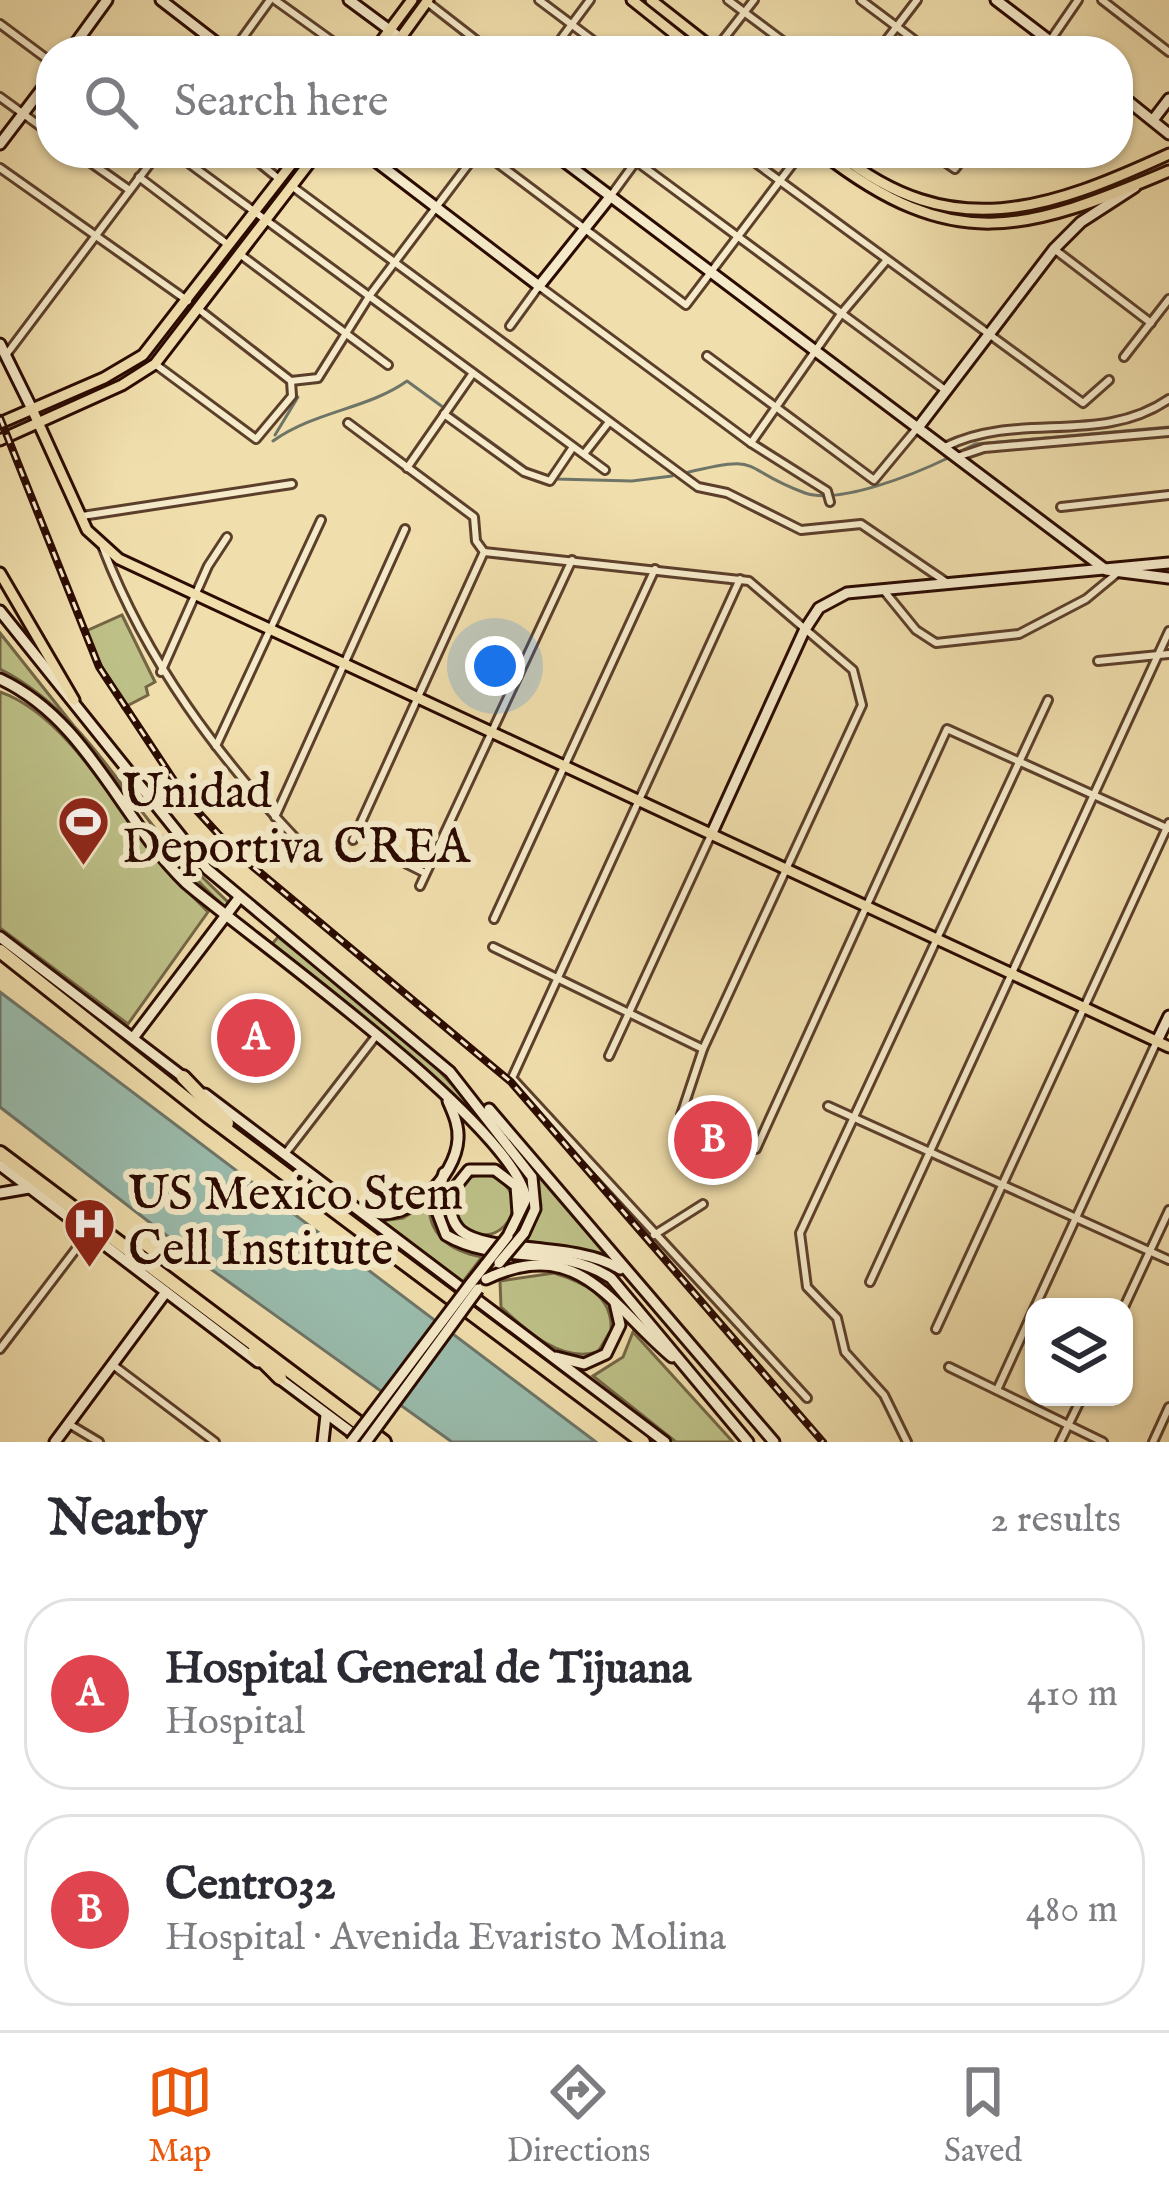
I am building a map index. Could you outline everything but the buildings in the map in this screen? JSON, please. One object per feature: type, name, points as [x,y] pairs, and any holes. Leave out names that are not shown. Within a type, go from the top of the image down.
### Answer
[{"type":"highway","points":[[0,951],[643,1442]]},
{"type":"highway","points":[[22,968],[76,995]]},
{"type":"highway","points":[[183,1077],[244,1141]]},
{"type":"highway","points":[[0,1153],[384,1442]]},
{"type":"highway","points":[[295,1177],[328,1186]]},
{"type":"highway","points":[[223,1321],[280,1378]]},
{"type":"main road","points":[[81,36],[107,0]]},
{"type":"main road","points":[[160,0],[209,36]]},
{"type":"main road","points":[[349,0],[397,36]]},
{"type":"main road","points":[[385,36],[412,0]]},
{"type":"main road","points":[[632,0],[677,36]]},
{"type":"main road","points":[[651,0],[697,36]]},
{"type":"main road","points":[[996,0],[1036,36]]},
{"type":"main road","points":[[402,36],[428,1]]},
{"type":"main road","points":[[0,144],[36,98]]},
{"type":"main road","points":[[1153,120],[1169,99]]},
{"type":"main road","points":[[1133,105],[1169,134]]},
{"type":"main road","points":[[861,168],[903,195],[941,207],[990,212],[1066,197],[1169,154]]},
{"type":"main road","points":[[0,423],[132,363],[189,302],[288,168]]},
{"type":"main road","points":[[0,440],[155,364],[201,311],[306,168]]},
{"type":"main road","points":[[384,168],[539,286],[610,196]]},
{"type":"main road","points":[[573,168],[1111,572],[1169,578]]},
{"type":"main road","points":[[842,168],[886,200],[926,215],[977,224],[1047,215],[1169,171]]},
{"type":"main road","points":[[920,425],[1054,249],[1081,222],[1141,183]]},
{"type":"main road","points":[[0,344],[80,517],[103,548],[195,596],[1169,1047]]},
{"type":"main road","points":[[711,835],[804,631],[819,608],[836,596],[946,582],[1111,572],[1169,562]]},
{"type":"main road","points":[[0,573],[74,700]]},
{"type":"main road","points":[[0,611],[186,848],[239,898],[450,1072],[520,1143],[774,1442]]},
{"type":"main road","points":[[0,679],[58,719],[157,853],[225,917],[446,1096],[518,1171],[526,1199],[516,1232],[486,1279]]},
{"type":"main road","points":[[133,1038],[239,898]]},
{"type":"main road","points":[[0,938],[664,1442]]},
{"type":"main road","points":[[1157,1041],[1169,1016]]},
{"type":"main road","points":[[0,1165],[365,1442],[486,1264],[535,1209],[532,1177],[450,1072]]},
{"type":"main road","points":[[446,1096],[458,1142],[435,1206],[446,1235],[472,1248],[567,1257],[601,1270],[627,1294],[748,1442]]},
{"type":"main road","points":[[516,1232],[519,1197],[510,1178],[478,1168],[456,1180],[450,1210],[466,1234],[589,1253],[630,1274]]},
{"type":"main road","points":[[360,1209],[382,1216],[407,1211],[444,1173]]},
{"type":"main road","points":[[0,1193],[29,1188]]},
{"type":"main road","points":[[351,1442],[474,1286],[515,1267],[579,1273],[613,1298],[687,1369]]},
{"type":"main road","points":[[55,1442],[166,1292]]},
{"type":"main road","points":[[530,1344],[570,1363],[592,1363],[616,1337],[620,1312],[613,1298]]},
{"type":"main road","points":[[323,1410],[328,1430],[323,1442]]},
{"type":"street","points":[[258,0],[271,2],[323,36]]},
{"type":"street","points":[[539,0],[586,36]]},
{"type":"street","points":[[563,36],[590,0]]},
{"type":"street","points":[[728,0],[775,36]]},
{"type":"street","points":[[727,36],[754,0]]},
{"type":"street","points":[[861,0],[909,36]]},
{"type":"street","points":[[890,36],[917,0]]},
{"type":"street","points":[[1054,36],[1078,0]]},
{"type":"street","points":[[1102,0],[1169,52]]},
{"type":"street","points":[[428,1],[471,36]]},
{"type":"street","points":[[243,36],[271,2]]},
{"type":"street","points":[[0,24],[36,51]]},
{"type":"street","points":[[0,97],[36,123]]},
{"type":"street","points":[[0,168],[189,302]]},
{"type":"street","points":[[98,168],[129,190]]},
{"type":"street","points":[[6,356],[146,168]]},
{"type":"street","points":[[194,168],[605,470]]},
{"type":"street","points":[[265,168],[279,179]]},
{"type":"street","points":[[201,311],[291,381],[319,379],[370,295],[468,168]]},
{"type":"street","points":[[501,168],[686,305],[790,168]]},
{"type":"street","points":[[610,196],[630,168]]},
{"type":"street","points":[[644,168],[945,390]]},
{"type":"street","points":[[762,168],[986,337],[1086,404],[1109,380]]},
{"type":"street","points":[[139,177],[230,246]]},
{"type":"street","points":[[293,187],[698,488],[727,493],[801,530],[861,524],[946,582]]},
{"type":"street","points":[[1054,249],[1151,323]]},
{"type":"street","points":[[241,255],[388,365]]},
{"type":"street","points":[[751,443],[841,314],[886,261]]},
{"type":"street","points":[[510,326],[539,286],[829,496]]},
{"type":"street","points":[[1124,357],[1169,299]]},
{"type":"street","points":[[707,356],[877,480],[920,425]]},
{"type":"street","points":[[155,364],[256,439],[292,396],[291,381]]},
{"type":"street","points":[[406,468],[472,373]]},
{"type":"street","points":[[947,446],[992,432],[1119,424],[1169,399]]},
{"type":"street","points":[[446,411],[524,472],[552,477],[573,447]]},
{"type":"street","points":[[584,454],[609,422]]},
{"type":"street","points":[[348,424],[475,517],[476,541],[484,552],[740,579],[768,592],[804,631],[853,670],[862,705],[703,1049],[681,1115]]},
{"type":"street","points":[[960,456],[983,448],[1169,433]]},
{"type":"street","points":[[80,517],[292,484]]},
{"type":"street","points":[[1061,507],[1169,495]]},
{"type":"street","points":[[216,746],[320,520]]},
{"type":"street","points":[[275,817],[405,529]]},
{"type":"street","points":[[161,672],[227,537]]},
{"type":"street","points":[[103,548],[161,672],[216,746],[301,844]]},
{"type":"street","points":[[353,840],[484,552]]},
{"type":"street","points":[[420,886],[572,560]]},
{"type":"street","points":[[494,919],[655,569]]},
{"type":"street","points":[[882,589],[916,631],[936,643],[1018,634],[1086,599],[1111,572]]},
{"type":"street","points":[[740,579],[512,1076],[808,1398]]},
{"type":"street","points":[[870,1282],[1169,632]]},
{"type":"street","points":[[1098,661],[1169,654]]},
{"type":"street","points":[[907,1442],[884,1395],[845,1352],[837,1318],[807,1287],[799,1246],[803,1225],[1048,700]]},
{"type":"street","points":[[756,1149],[947,729],[1168,827],[936,1329]]},
{"type":"street","points":[[609,1055],[711,835]]},
{"type":"street","points":[[401,861],[426,874]]},
{"type":"street","points":[[493,946],[703,1049]]},
{"type":"street","points":[[285,1154],[376,1036]]},
{"type":"street","points":[[1040,1298],[1157,1041]]},
{"type":"street","points":[[828,1106],[1169,1260]]},
{"type":"street","points":[[654,1235],[703,1204]]},
{"type":"street","points":[[1128,1298],[1169,1210]]},
{"type":"street","points":[[0,1349],[89,1232]]},
{"type":"street","points":[[998,1390],[1025,1330]]},
{"type":"street","points":[[113,1364],[215,1442]]},
{"type":"street","points":[[950,1367],[1103,1442]]},
{"type":"street","points":[[1060,1442],[1078,1406]]},
{"type":"street","points":[[1153,1442],[1169,1407]]},
{"type":"street","points":[[72,1422],[99,1442]]},
{"type":"green space","points":[[122,615],[155,682],[146,687],[148,695],[123,708],[84,632]]},
{"type":"green space","points":[[0,633],[78,732],[35,691],[0,669]]},
{"type":"green space","name":"Unidad Deportiva CREA","points":[[0,692],[23,703],[66,739],[157,860],[208,912],[128,1024],[0,928]]},
{"type":"green space","points":[[78,732],[93,748],[144,815]]},
{"type":"green space","points":[[144,815],[229,903],[225,907],[196,879]]},
{"type":"green space","points":[[278,937],[414,1044],[500,1136],[272,944]]},
{"type":"green space","points":[[534,1170],[607,1254],[527,1241],[541,1205]]},
{"type":"green space","points":[[483,1175],[504,1184],[513,1205],[504,1226],[483,1235],[462,1226],[453,1205],[462,1184]]},
{"type":"green space","points":[[429,1202],[432,1224],[444,1240],[482,1257],[462,1283],[381,1221],[403,1218]]},
{"type":"green space","points":[[554,1273],[585,1286],[607,1308],[611,1330],[598,1352],[557,1349],[501,1307],[500,1281]]},
{"type":"green space","points":[[633,1332],[733,1442],[676,1442],[593,1376],[623,1357]]},
{"type":"shaded area","points":[[0,992],[596,1442],[452,1442],[201,1262],[0,1107]]},
{"type":"waterway","points":[[273,441],[407,381],[528,469],[556,479],[632,481],[672,476]]},
{"type":"waterway","points":[[275,435],[298,397]]},
{"type":"waterway","points":[[961,451],[975,444],[1169,427]]},
{"type":"waterway","points":[[685,473],[741,464],[805,493],[838,495],[878,486],[948,458]]},
{"type":"railway","points":[[0,418],[99,667],[187,800],[233,850],[511,1082],[823,1442]]},
{"type":"place","name":"Unidad Deportiva CREA","points":[[83,868]]},
{"type":"place","name":"Hospital General de Tijuana","points":[[256,1038]]},
{"type":"place","name":"Centro32","points":[[713,1140]]},
{"type":"place","name":"US Mexico Stem Cell Institute","points":[[89,1270]]}]
